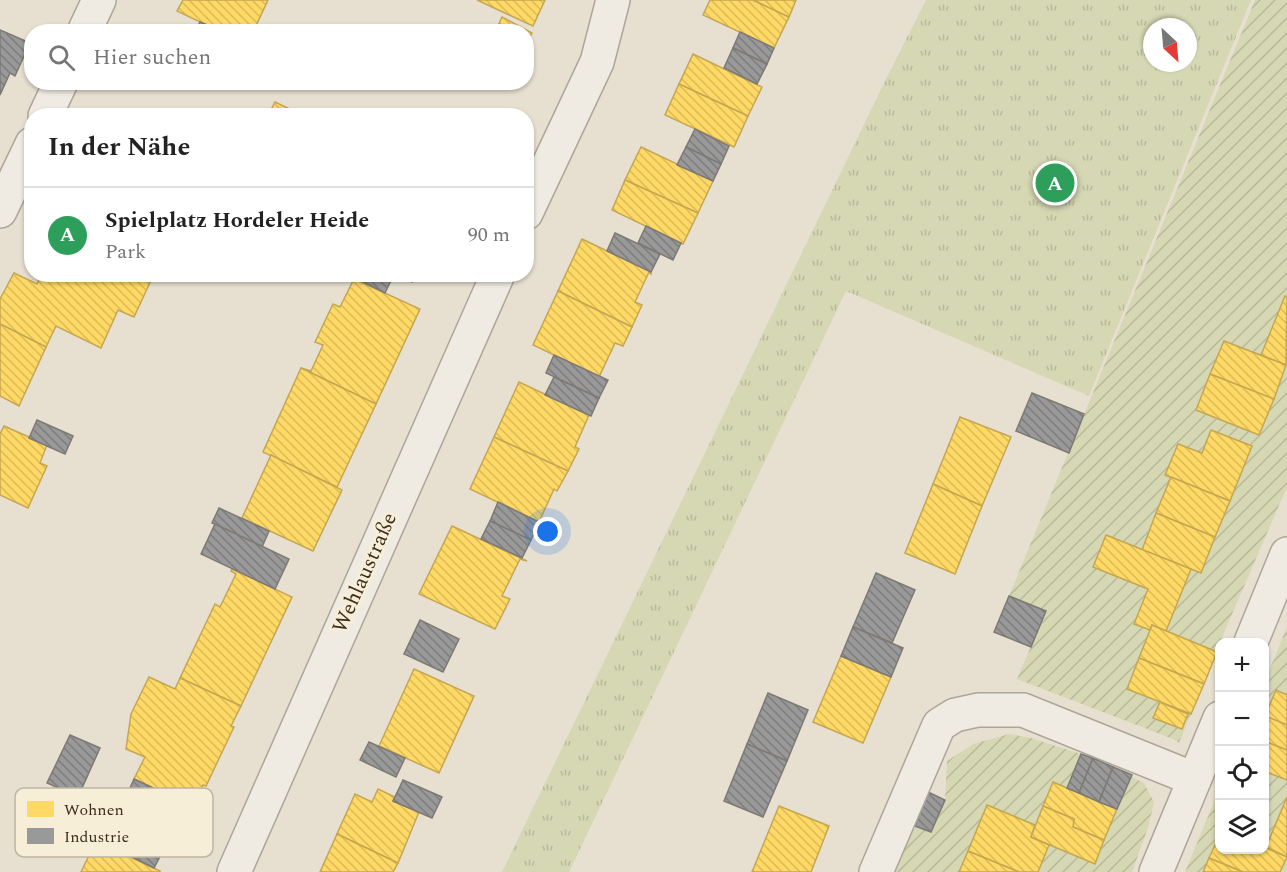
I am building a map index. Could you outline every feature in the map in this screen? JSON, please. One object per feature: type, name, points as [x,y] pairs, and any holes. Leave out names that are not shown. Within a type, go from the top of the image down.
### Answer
[{"type":"street","points":[[88,24],[99,0]]},
{"type":"street","points":[[534,196],[597,63],[613,0]]},
{"type":"street","points":[[49,108],[57,90]]},
{"type":"street","points":[[0,211],[18,154]]},
{"type":"street","name":"Wehlaustraße","points":[[234,872],[494,282]]},
{"type":"street","points":[[1253,638],[1287,554]]},
{"type":"street","points":[[876,872],[939,725],[955,715],[978,710],[1023,710],[1194,779]]},
{"type":"street","points":[[1156,872],[1215,730]]},
{"type":"green space","points":[[926,0],[1251,0],[1089,396],[846,291],[569,872],[502,872]]},
{"type":"green space","points":[[1255,0],[1287,0],[1287,487],[1222,638],[1215,638],[1215,654],[1179,743],[1017,679],[1046,611],[1009,596]]},
{"type":"green space","points":[[1287,627],[1287,872],[1185,872],[1215,800],[1215,854],[1269,854],[1269,671]]},
{"type":"green space","points":[[1009,734],[1031,738],[1081,754],[1092,762],[1113,767],[1144,783],[1154,802],[1148,828],[1132,872],[894,872],[914,826],[931,831],[945,800],[947,761],[973,744]]},
{"type":"building: Wohnen","points":[[183,0],[268,0],[257,24],[204,24],[177,11]]},
{"type":"building: Wohnen","points":[[477,0],[545,0],[534,24],[529,24]]},
{"type":"building: Wohnen","points":[[710,0],[753,0],[789,17],[774,48],[703,15]]},
{"type":"building: Wohnen","points":[[753,0],[796,0],[789,17]]},
{"type":"building: Wohnen","points":[[502,17],[515,24],[499,24]]},
{"type":"building: Wohnen","points":[[693,54],[762,87],[748,116],[679,84]]},
{"type":"building: Wohnen","points":[[679,84],[748,116],[734,147],[665,115]]},
{"type":"building: Wohnen","points":[[275,102],[287,108],[272,108]]},
{"type":"building: Wohnen","points":[[641,147],[713,181],[698,213],[625,180]]},
{"type":"building: Wohnen","points":[[625,180],[698,213],[683,244],[612,210]]},
{"type":"building: Wohnen","points":[[582,239],[651,272],[635,302],[642,305],[632,327],[558,291]]},
{"type":"building: Wohnen","points":[[14,273],[24,278],[24,282],[37,284],[38,282],[150,282],[134,317],[118,310],[101,348],[56,326],[46,347],[0,324],[0,299]]},
{"type":"building: Wohnen","points":[[352,282],[361,282],[420,309],[376,404],[301,368],[311,371],[323,345],[315,342],[333,304],[340,307]]},
{"type":"building: Wohnen","points":[[558,291],[632,327],[623,346],[615,343],[600,377],[533,345]]},
{"type":"building: Wohnen","points":[[1285,296],[1287,297],[1286,365],[1261,355]]},
{"type":"building: Wohnen","points":[[0,324],[46,347],[19,406],[0,396]]},
{"type":"building: Wohnen","points":[[1224,341],[1286,365],[1274,399],[1210,374]]},
{"type":"building: Wohnen","points":[[301,368],[376,404],[337,487],[263,452]]},
{"type":"building: Wohnen","points":[[1210,374],[1274,399],[1259,435],[1196,410]]},
{"type":"building: Wohnen","points":[[519,382],[589,415],[575,447],[579,449],[568,471],[494,437]]},
{"type":"building: Wohnen","points":[[960,417],[1011,437],[982,506],[933,484]]},
{"type":"building: Wohnen","points":[[4,426],[47,445],[40,463],[47,466],[28,508],[0,495],[0,434]]},
{"type":"building: Wohnen","points":[[1211,430],[1252,446],[1230,501],[1165,475],[1178,444],[1202,453]]},
{"type":"building: Wohnen","points":[[494,437],[568,471],[557,491],[554,489],[539,522],[470,489]]},
{"type":"building: Wohnen","points":[[271,455],[342,490],[313,551],[242,518]]},
{"type":"building: Wohnen","points":[[1171,477],[1230,501],[1215,537],[1156,513]]},
{"type":"building: Wohnen","points":[[933,484],[982,506],[955,574],[905,553]]},
{"type":"building: Wohnen","points":[[1156,513],[1215,537],[1201,573],[1142,550]]},
{"type":"building: Wohnen","points":[[452,526],[527,561],[520,559],[502,596],[510,599],[495,629],[419,594]]},
{"type":"building: Wohnen","points":[[1106,535],[1191,569],[1166,631],[1152,625],[1150,630],[1134,624],[1148,589],[1093,567]]},
{"type":"building: Wohnen","points":[[232,569],[292,597],[241,706],[180,678],[215,604],[220,607],[236,574],[231,571]]},
{"type":"building: Wohnen","points":[[1152,625],[1215,651],[1215,657],[1204,684],[1139,658]]},
{"type":"building: Wohnen","points":[[841,656],[891,677],[863,743],[813,722]]},
{"type":"building: Wohnen","points":[[1139,658],[1204,684],[1191,714],[1127,689]]},
{"type":"building: Wohnen","points":[[414,669],[474,696],[439,773],[379,746]]},
{"type":"building: Wohnen","points":[[149,677],[175,689],[180,678],[241,706],[231,726],[234,727],[206,786],[203,785],[202,788],[153,788],[134,779],[145,757],[126,749],[131,714]]},
{"type":"building: Wohnen","points":[[1276,690],[1287,695],[1287,725],[1269,718],[1269,707]]},
{"type":"building: Wohnen","points":[[1160,702],[1188,714],[1182,729],[1153,718]]},
{"type":"building: Wohnen","points":[[1269,718],[1287,725],[1287,750],[1269,743]]},
{"type":"building: Wohnen","points":[[1269,743],[1287,750],[1287,780],[1269,773]]},
{"type":"building: Wohnen","points":[[1053,782],[1117,809],[1104,840],[1073,827],[1074,819],[1043,806]]},
{"type":"building: Wohnen","points":[[378,789],[395,797],[393,801],[419,812],[398,863],[337,834],[355,794],[372,802]]},
{"type":"building: Wohnen","points":[[1287,797],[1287,857],[1269,848],[1269,840]]},
{"type":"building: Wohnen","points":[[987,805],[1035,825],[1031,837],[1049,845],[1038,872],[1019,872],[968,851]]},
{"type":"building: Wohnen","points":[[779,806],[829,826],[811,872],[752,872]]},
{"type":"building: Wohnen","points":[[1043,806],[1074,819],[1073,827],[1104,840],[1095,864],[1031,837]]},
{"type":"building: Wohnen","points":[[337,834],[398,863],[393,872],[320,872]]},
{"type":"building: Wohnen","points":[[1215,845],[1215,854],[1269,854],[1269,849],[1287,857],[1280,872],[1243,872],[1209,858]]},
{"type":"building: Wohnen","points":[[968,851],[1019,872],[959,872]]},
{"type":"building: Wohnen","points":[[88,857],[130,857],[160,871],[160,872],[81,872]]},
{"type":"building: Wohnen","points":[[1209,858],[1243,872],[1203,872]]},
{"type":"building: Industrie","points":[[0,30],[24,40],[24,56],[15,76],[10,73],[0,95]]},
{"type":"building: Industrie","points":[[740,32],[774,48],[767,64],[733,48]]},
{"type":"building: Industrie","points":[[733,48],[767,64],[757,84],[724,68]]},
{"type":"building: Industrie","points":[[695,129],[729,146],[721,164],[686,147]]},
{"type":"building: Industrie","points":[[686,147],[721,164],[713,181],[677,165]]},
{"type":"building: Industrie","points":[[646,226],[681,243],[673,260],[638,243]]},
{"type":"building: Industrie","points":[[615,233],[660,254],[651,272],[607,251]]},
{"type":"building: Industrie","points":[[364,282],[390,282],[385,293]]},
{"type":"building: Industrie","points":[[554,355],[608,380],[599,398],[546,373]]},
{"type":"building: Industrie","points":[[554,377],[599,398],[591,416],[545,395]]},
{"type":"building: Industrie","points":[[1032,393],[1084,414],[1069,453],[1016,431]]},
{"type":"building: Industrie","points":[[37,420],[73,436],[65,454],[29,438]]},
{"type":"building: Industrie","points":[[498,502],[539,522],[531,540],[490,521]]},
{"type":"building: Industrie","points":[[219,508],[269,531],[262,547],[212,523]]},
{"type":"building: Industrie","points":[[490,521],[531,540],[522,558],[481,539]]},
{"type":"building: Industrie","points":[[215,524],[289,559],[275,589],[201,554]]},
{"type":"building: Industrie","points":[[876,573],[915,590],[892,643],[853,627]]},
{"type":"building: Industrie","points":[[1009,596],[1046,611],[1031,647],[994,632]]},
{"type":"building: Industrie","points":[[420,620],[459,639],[443,672],[404,654]]},
{"type":"building: Industrie","points":[[853,627],[903,648],[891,677],[841,656]]},
{"type":"building: Industrie","points":[[768,693],[808,710],[787,761],[747,744]]},
{"type":"building: Industrie","points":[[70,735],[100,748],[82,788],[58,788],[47,783]]},
{"type":"building: Industrie","points":[[369,742],[405,758],[396,777],[360,760]]},
{"type":"building: Industrie","points":[[747,744],[787,761],[763,817],[724,801]]},
{"type":"building: Industrie","points":[[1081,754],[1093,758],[1079,793],[1067,788]]},
{"type":"building: Industrie","points":[[1093,758],[1113,767],[1099,802],[1079,793]]},
{"type":"building: Industrie","points":[[1113,767],[1132,775],[1117,809],[1099,802]]},
{"type":"building: Industrie","points":[[134,779],[153,788],[130,788]]},
{"type":"building: Industrie","points":[[403,780],[442,797],[432,818],[393,801]]},
{"type":"building: Industrie","points":[[928,792],[945,800],[931,832],[915,826]]},
{"type":"building: Industrie","points":[[132,857],[160,857],[154,868]]},
{"type":"place","name":"Spielplatz Hordeler Heide","points":[[1055,183]]}]
